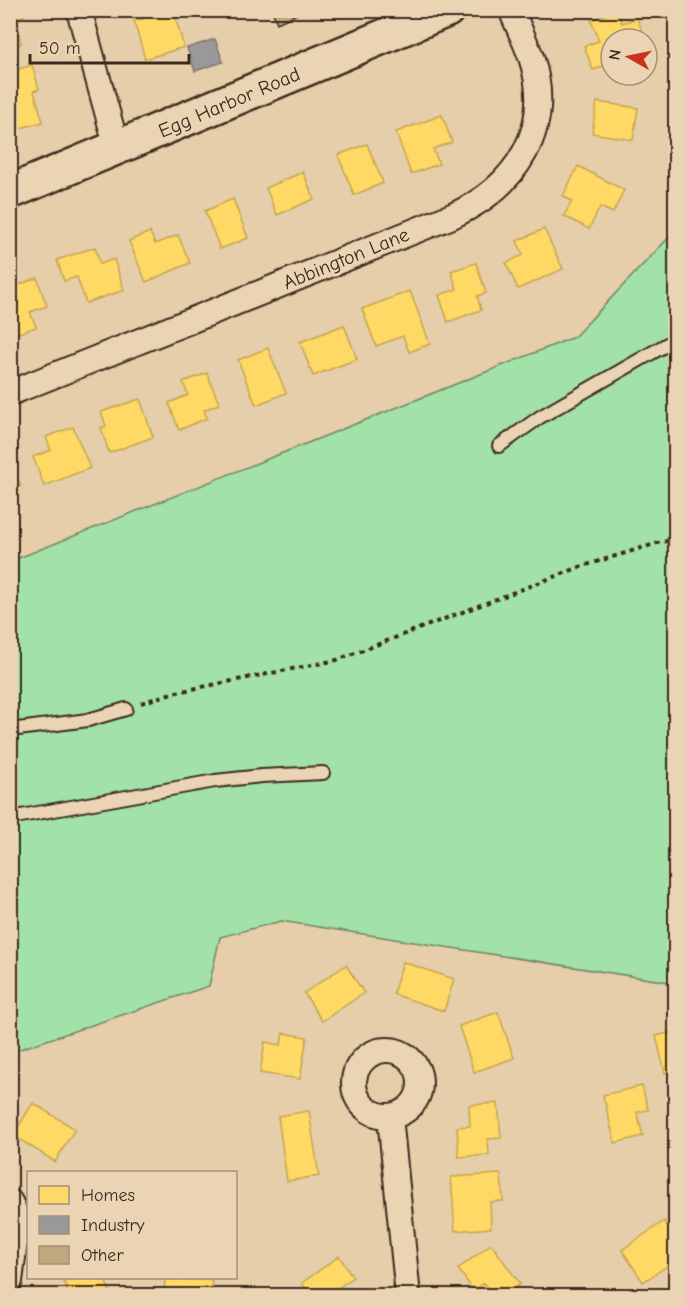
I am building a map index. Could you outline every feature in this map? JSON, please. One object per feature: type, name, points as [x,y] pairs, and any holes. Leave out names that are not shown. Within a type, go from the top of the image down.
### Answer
[{"type":"main road","name":"Egg Harbor Road","points":[[10,192],[446,11]]},
{"type":"street","points":[[78,10],[117,148]]},
{"type":"street","name":"Abbington Lane","points":[[10,393],[452,216],[474,205],[495,190],[512,173],[527,151],[534,131],[537,103],[536,80],[531,58],[511,10]]},
{"type":"street","points":[[390,1117],[408,1296]]},
{"type":"street","points":[[10,1202],[18,1218],[10,1281]]},
{"type":"lane","points":[[499,446],[540,417],[675,339]]},
{"type":"lane","points":[[10,730],[88,720],[126,709]]},
{"type":"lane","points":[[10,818],[215,781],[323,773]]},
{"type":"path","points":[[126,709],[172,693],[337,660],[580,567],[661,542],[675,540]]},
{"type":"green space","points":[[675,231],[675,983],[281,921],[220,937],[209,986],[11,1052],[11,561],[574,337]]},
{"type":"building: Homes","points":[[10,10],[23,10],[24,16],[15,18],[21,44],[10,46]]},
{"type":"building: Homes","points":[[141,10],[173,10],[184,47],[145,59],[134,21],[143,19]]},
{"type":"building: Homes","points":[[618,10],[622,23],[637,18],[640,27],[599,27],[599,41],[591,20]]},
{"type":"building: Homes","points":[[599,41],[599,68],[593,70],[584,46]]},
{"type":"building: Homes","points":[[32,65],[39,89],[34,91],[43,122],[10,131],[10,72]]},
{"type":"building: Homes","points":[[597,102],[638,108],[633,140],[592,133]]},
{"type":"building: Homes","points":[[442,115],[452,142],[433,149],[439,164],[411,174],[396,132]]},
{"type":"building: Homes","points":[[367,144],[383,183],[354,195],[338,155]]},
{"type":"building: Homes","points":[[578,166],[624,190],[613,213],[600,207],[589,229],[564,216],[572,201],[563,196]]},
{"type":"building: Homes","points":[[303,172],[314,199],[277,215],[266,188]]},
{"type":"building: Homes","points":[[233,199],[248,238],[220,249],[205,211]]},
{"type":"building: Homes","points":[[544,229],[563,269],[518,289],[506,263],[523,255],[517,241]]},
{"type":"building: Homes","points":[[150,232],[155,244],[178,235],[190,263],[146,282],[129,241]]},
{"type":"building: Homes","points":[[95,247],[100,264],[114,259],[124,290],[86,303],[77,277],[64,281],[57,260]]},
{"type":"building: Homes","points":[[476,263],[486,293],[477,296],[481,310],[448,322],[439,295],[457,289],[451,271]]},
{"type":"building: Homes","points":[[37,278],[47,306],[30,312],[36,327],[10,336],[10,288]]},
{"type":"building: Homes","points":[[410,291],[430,344],[409,352],[403,336],[376,346],[362,309]]},
{"type":"building: Homes","points":[[344,325],[357,359],[313,376],[300,342]]},
{"type":"building: Homes","points":[[268,348],[286,393],[256,405],[238,360]]},
{"type":"building: Homes","points":[[207,373],[219,404],[204,410],[207,418],[179,430],[169,403],[188,395],[183,382]]},
{"type":"building: Homes","points":[[140,399],[153,437],[109,453],[101,428],[106,426],[101,412]]},
{"type":"building: Homes","points":[[73,427],[90,468],[44,486],[33,457],[51,450],[46,437]]},
{"type":"building: Homes","points":[[12,464],[21,486],[10,490],[10,465]]},
{"type":"building: Homes","points":[[403,962],[454,979],[444,1011],[393,994]]},
{"type":"building: Homes","points":[[346,965],[364,993],[322,1021],[304,993]]},
{"type":"building: Homes","points":[[498,1012],[514,1058],[474,1072],[459,1026]]},
{"type":"building: Homes","points":[[676,1031],[676,1071],[665,1073],[656,1036]]},
{"type":"building: Homes","points":[[283,1033],[307,1037],[300,1079],[260,1073],[265,1042],[281,1045]]},
{"type":"building: Homes","points":[[642,1086],[648,1110],[637,1112],[643,1136],[615,1143],[603,1095]]},
{"type":"building: Homes","points":[[33,1103],[75,1129],[55,1162],[13,1135]]},
{"type":"building: Homes","points":[[498,1103],[501,1138],[488,1139],[489,1155],[459,1157],[457,1127],[470,1126],[469,1105]]},
{"type":"building: Homes","points":[[309,1111],[319,1176],[287,1181],[278,1116]]},
{"type":"building: Homes","points":[[501,1174],[503,1201],[490,1202],[491,1228],[455,1231],[451,1177]]},
{"type":"building: Homes","points":[[664,1221],[676,1239],[676,1260],[643,1282],[622,1250]]},
{"type":"building: Homes","points":[[491,1244],[520,1284],[504,1296],[493,1296],[484,1283],[474,1291],[458,1269]]},
{"type":"building: Homes","points":[[339,1256],[353,1277],[327,1296],[311,1296],[302,1283]]},
{"type":"building: Homes","points":[[72,1279],[104,1279],[112,1296],[69,1296],[64,1282]]},
{"type":"building: Homes","points":[[165,1279],[212,1280],[211,1296],[164,1296]]},
{"type":"building: Industry","points":[[215,39],[223,62],[195,71],[187,48]]},
{"type":"building: Other","points":[[272,10],[306,10],[277,23]]}]
